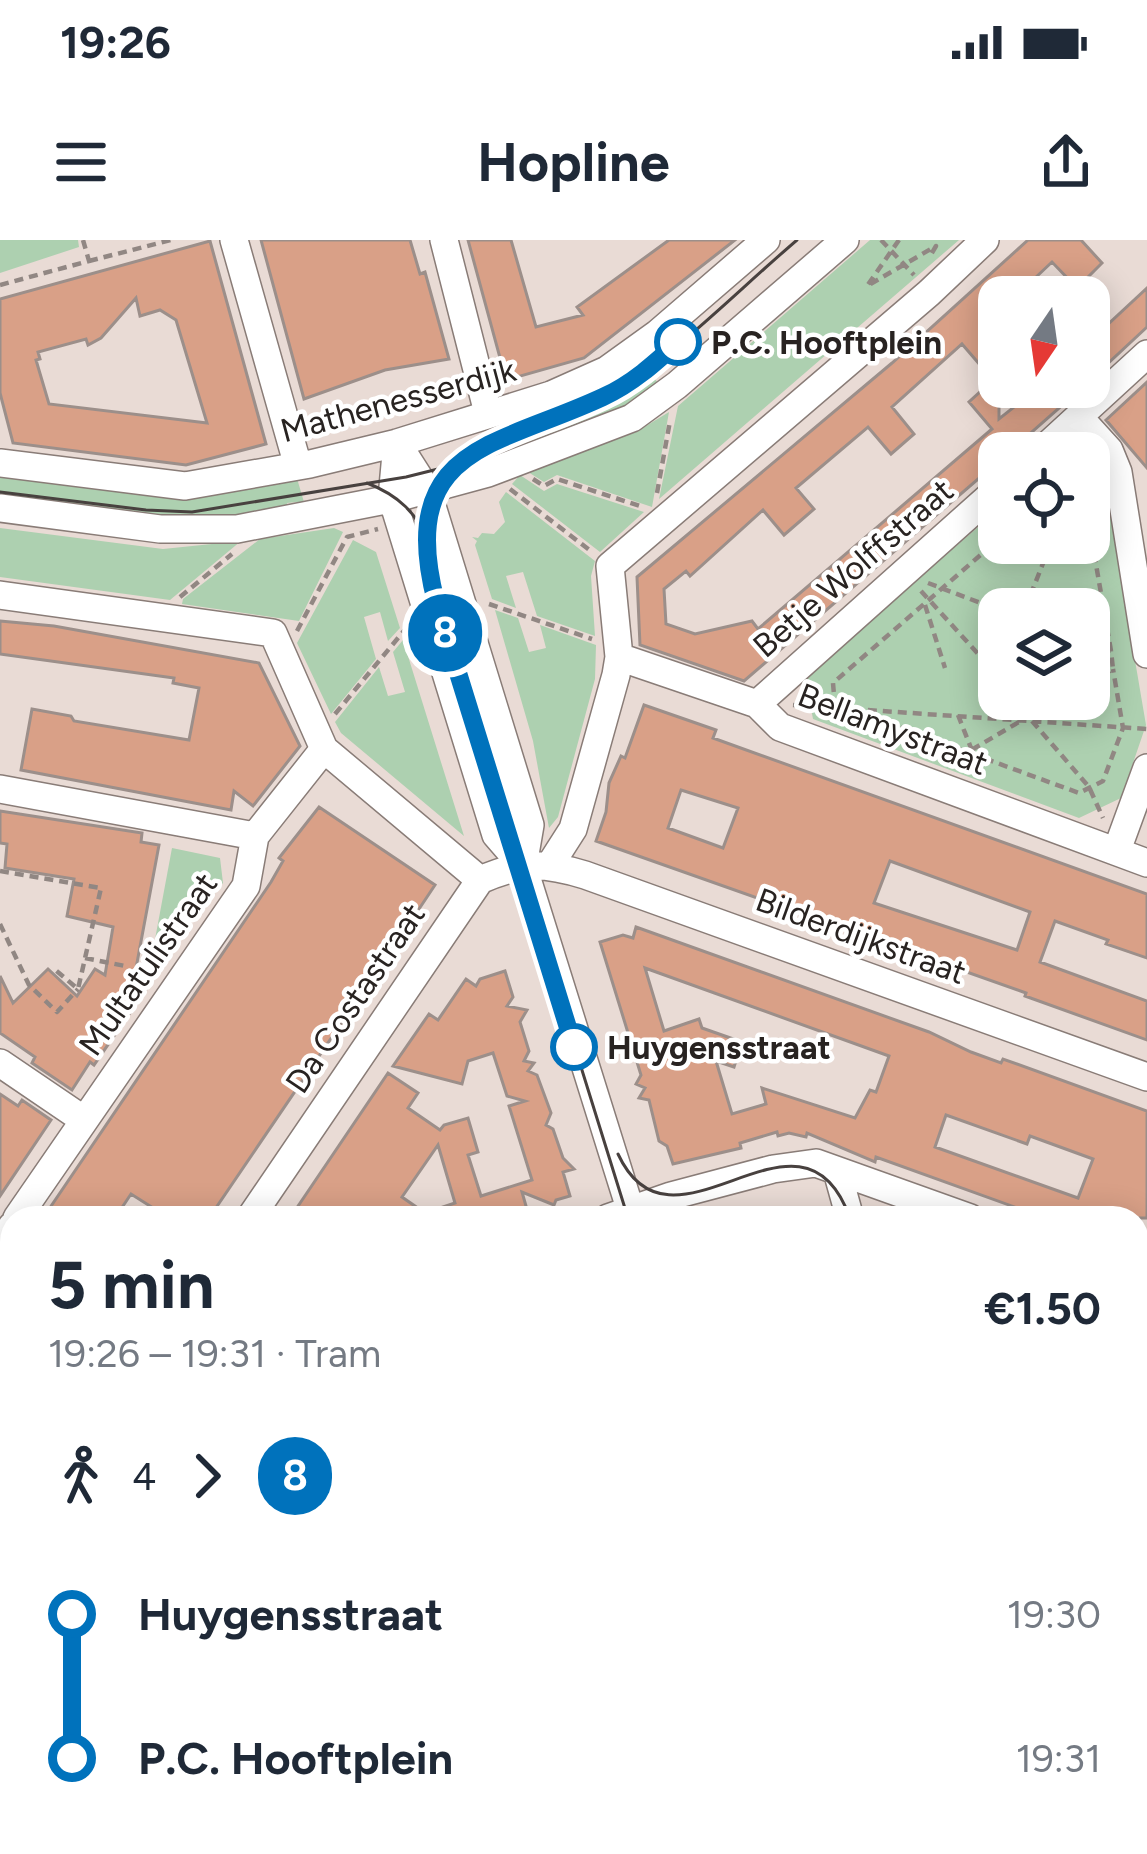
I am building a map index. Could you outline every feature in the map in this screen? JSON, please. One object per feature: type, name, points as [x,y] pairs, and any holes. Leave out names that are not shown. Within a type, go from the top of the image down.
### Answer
[{"type":"street","points":[[234,240],[298,466]]},
{"type":"street","points":[[444,240],[488,413]]},
{"type":"street","name":"Mathenesserdijk","points":[[0,463],[178,487],[397,442],[550,395],[607,370],[657,334],[766,240]]},
{"type":"street","points":[[0,508],[197,531],[248,527],[504,479],[610,429],[676,385],[845,240]]},
{"type":"street","points":[[0,595],[285,632],[324,749],[480,880],[537,865],[573,829],[619,657],[610,566],[660,516],[985,240]]},
{"type":"street","points":[[1062,432],[1147,354]]},
{"type":"street","points":[[1079,417],[1109,450],[1118,472],[1147,654]]},
{"type":"street","points":[[397,442],[427,490],[530,825],[622,1206]]},
{"type":"street","points":[[397,442],[392,498],[496,835],[537,865]]},
{"type":"street","name":"Betje Wolffstraat","points":[[757,704],[978,507]]},
{"type":"street","name":"Bellamystraat","points":[[619,657],[757,704],[781,727],[1147,863]]},
{"type":"street","name":"Multatulistraat","points":[[25,1206],[247,886],[255,836],[324,749]]},
{"type":"street","points":[[1118,850],[1147,768]]},
{"type":"street","points":[[0,789],[255,836]]},
{"type":"street","name":"Bilderdijkstraat","points":[[537,865],[1147,1077]]},
{"type":"street","name":"Da Costastraat","points":[[258,1206],[480,880]]},
{"type":"street","points":[[0,1063],[84,1120]]},
{"type":"street","points":[[656,1206],[773,1169],[816,1163],[936,1206]]},
{"type":"street","points":[[837,1171],[847,1206]]},
{"type":"path","points":[[83,240],[89,261]]},
{"type":"path","points":[[0,285],[171,240]]},
{"type":"path","points":[[881,240],[891,251],[904,266],[916,278],[936,245],[904,266],[867,286],[891,251],[899,240]]},
{"type":"path","points":[[504,479],[524,474],[544,486],[557,479],[660,516],[676,385]]},
{"type":"path","points":[[504,479],[610,566]]},
{"type":"path","points":[[285,632],[347,536],[382,528]]},
{"type":"path","points":[[175,601],[235,551]]},
{"type":"path","points":[[835,706],[833,683],[978,557]]},
{"type":"path","points":[[844,707],[1079,793],[1103,781],[1123,728],[1096,564]]},
{"type":"path","points":[[904,572],[978,602]]},
{"type":"path","points":[[904,572],[978,655]]},
{"type":"path","points":[[478,601],[577,634]]},
{"type":"path","points":[[927,602],[945,668]]},
{"type":"path","points":[[352,693],[400,634]]},
{"type":"path","points":[[757,704],[978,716]]},
{"type":"path","points":[[958,715],[968,750]]},
{"type":"path","points":[[1028,720],[1089,787],[1118,850]]},
{"type":"path","points":[[937,784],[941,768],[1028,720],[1147,729]]},
{"type":"path","points":[[0,871],[100,888],[78,989],[57,1012],[29,985],[0,924]]},
{"type":"path","points":[[85,958],[125,966]]},
{"type":"path","points":[[53,968],[78,989]]},
{"type":"green space","points":[[0,240],[78,240],[79,247],[0,273]]},
{"type":"green space","points":[[870,240],[959,240],[659,499],[678,406]]},
{"type":"green space","points":[[638,358],[662,388],[641,404],[502,461],[489,425],[512,416],[516,426],[524,423],[522,412],[544,405],[547,414],[555,412],[553,403]]},
{"type":"green space","points":[[669,412],[652,507],[557,475],[544,482],[528,472],[636,432]]},
{"type":"green space","points":[[0,472],[296,475],[306,509],[299,511],[297,502],[287,503],[289,513],[227,524],[0,502]]},
{"type":"green space","points":[[520,475],[544,491],[557,484],[644,512],[600,552],[512,484]]},
{"type":"green space","points":[[506,492],[595,561],[591,576],[595,636],[537,616],[523,572],[506,576],[516,608],[492,599],[472,537],[494,534],[505,522],[499,502]]},
{"type":"green space","points":[[1110,513],[1146,725],[1121,798],[1079,818],[813,719],[805,676],[978,527],[978,564],[1110,564]]},
{"type":"green space","points":[[0,528],[163,549],[241,541],[170,600],[0,577]]},
{"type":"green space","points":[[334,528],[343,532],[299,621],[182,604],[260,539]]},
{"type":"green space","points":[[353,540],[376,552],[400,628],[388,641],[380,612],[364,617],[376,659],[331,714],[297,643]]},
{"type":"green space","points":[[448,587],[506,777],[500,780],[510,811],[497,814],[429,594]]},
{"type":"green space","points":[[495,610],[518,618],[529,652],[546,648],[540,625],[596,645],[595,679],[558,817],[549,828],[533,741]]},
{"type":"green space","points":[[403,640],[464,836],[341,733],[335,722],[379,667],[388,696],[405,692],[393,652]]},
{"type":"green space","points":[[172,848],[220,858],[223,883],[162,958],[154,956],[153,950]]},
{"type":"building","points":[[261,240],[410,240],[420,274],[425,272],[449,359],[385,370],[304,399]]},
{"type":"building","points":[[468,240],[511,240],[536,327],[583,315],[577,307],[669,240],[735,240],[584,358],[506,380]]},
{"type":"building","points":[[1028,240],[1081,240],[1102,263],[1089,276],[1065,276],[1052,262],[1037,276],[988,276]]},
{"type":"building","points":[[210,241],[266,444],[186,465],[13,443],[0,393],[0,299]],"holes":[[[136,298],[140,316],[160,310],[176,320],[207,423],[49,404],[36,360],[40,359],[38,352],[86,339],[88,345],[101,338]]]},
{"type":"building","points":[[978,285],[978,363],[962,344],[892,407],[914,434],[891,454],[868,427],[796,488],[814,509],[784,535],[763,510],[690,576],[686,571],[664,589],[666,624],[695,634],[752,621],[758,629],[978,441],[978,479],[744,681],[640,645],[637,577]]},
{"type":"building","points":[[1147,288],[1147,327],[1110,361],[1110,322]]},
{"type":"building","points":[[1147,382],[1147,468],[1106,420]]},
{"type":"building","points":[[978,394],[978,408],[999,408],[999,419],[1013,408],[1059,408],[1032,432],[988,432],[992,429],[969,402]]},
{"type":"building","points":[[0,621],[54,626],[259,663],[300,746],[253,806],[234,791],[231,810],[21,770],[32,709],[71,716],[74,721],[189,740],[199,688],[173,683],[174,678],[0,654]]},
{"type":"building","points":[[644,705],[716,730],[713,738],[1147,894],[1147,958],[1055,921],[1040,962],[1147,1001],[1147,1040],[596,841],[609,783],[621,756],[625,758]],"holes":[[[681,790],[738,808],[723,848],[668,828]],[[890,861],[1030,912],[1017,950],[874,903]]]},
{"type":"building","points":[[319,807],[435,885],[217,1206],[150,1206],[131,1194],[123,1206],[51,1206],[271,882],[283,861],[279,858]]},
{"type":"building","points":[[0,811],[142,833],[141,842],[159,845],[134,979],[147,988],[72,1090],[32,1063],[35,1057],[0,1033],[0,976],[13,1003],[48,969],[77,996],[95,969],[105,975],[113,927],[67,916],[74,879],[5,868],[7,844],[0,843]]},
{"type":"building","points":[[636,927],[929,1032],[1001,1063],[1003,1059],[1147,1111],[1147,1206],[1012,1206],[876,1157],[875,1162],[807,1133],[806,1137],[778,1136],[777,1132],[740,1143],[741,1148],[673,1164],[667,1146],[659,1141],[649,1100],[639,1098],[645,1088],[636,1084],[641,1075],[600,942],[623,935],[633,938]],"holes":[[[645,968],[889,1056],[876,1092],[870,1090],[855,1118],[762,1088],[766,1104],[732,1114],[716,1061],[734,1067],[742,1042],[702,1028],[699,1019],[664,1031]],[[946,1115],[1027,1144],[1030,1136],[1093,1159],[1078,1198],[935,1147]]]},
{"type":"building","points":[[505,971],[513,997],[507,1006],[527,1010],[520,1022],[529,1051],[524,1061],[534,1063],[528,1071],[537,1075],[551,1113],[546,1125],[553,1129],[563,1158],[574,1169],[563,1172],[570,1196],[554,1205],[522,1192],[526,1206],[446,1206],[455,1203],[438,1145],[402,1197],[415,1206],[298,1206],[388,1073],[418,1093],[408,1108],[440,1130],[468,1118],[478,1152],[468,1155],[481,1196],[532,1180],[509,1106],[525,1101],[507,1096],[493,1053],[468,1061],[462,1084],[393,1066],[429,1014],[438,1020],[466,979],[476,986],[480,979]]},
{"type":"building","points":[[0,1094],[18,1106],[22,1100],[51,1120],[0,1196]]},
{"type":"tram line","points":[[624,1206],[436,601],[427,543],[433,501],[451,472],[478,451],[591,404],[630,382],[797,240]]},
{"type":"tram line","name":"8","points":[[574,1047],[436,602],[425,534],[438,493],[458,464],[489,441],[617,390],[678,342]]},
{"type":"tram line","points":[[0,492],[192,512],[406,477],[462,463]]},
{"type":"tram line","points":[[367,483],[405,506],[429,543]]},
{"type":"tram line","points":[[618,1154],[642,1185],[671,1195],[770,1169],[801,1167],[828,1181],[843,1206]]},
{"type":"place","name":"P.C. Hooftplein","points":[[678,342]]},
{"type":"place","name":"Huygensstraat","points":[[574,1047]]}]
